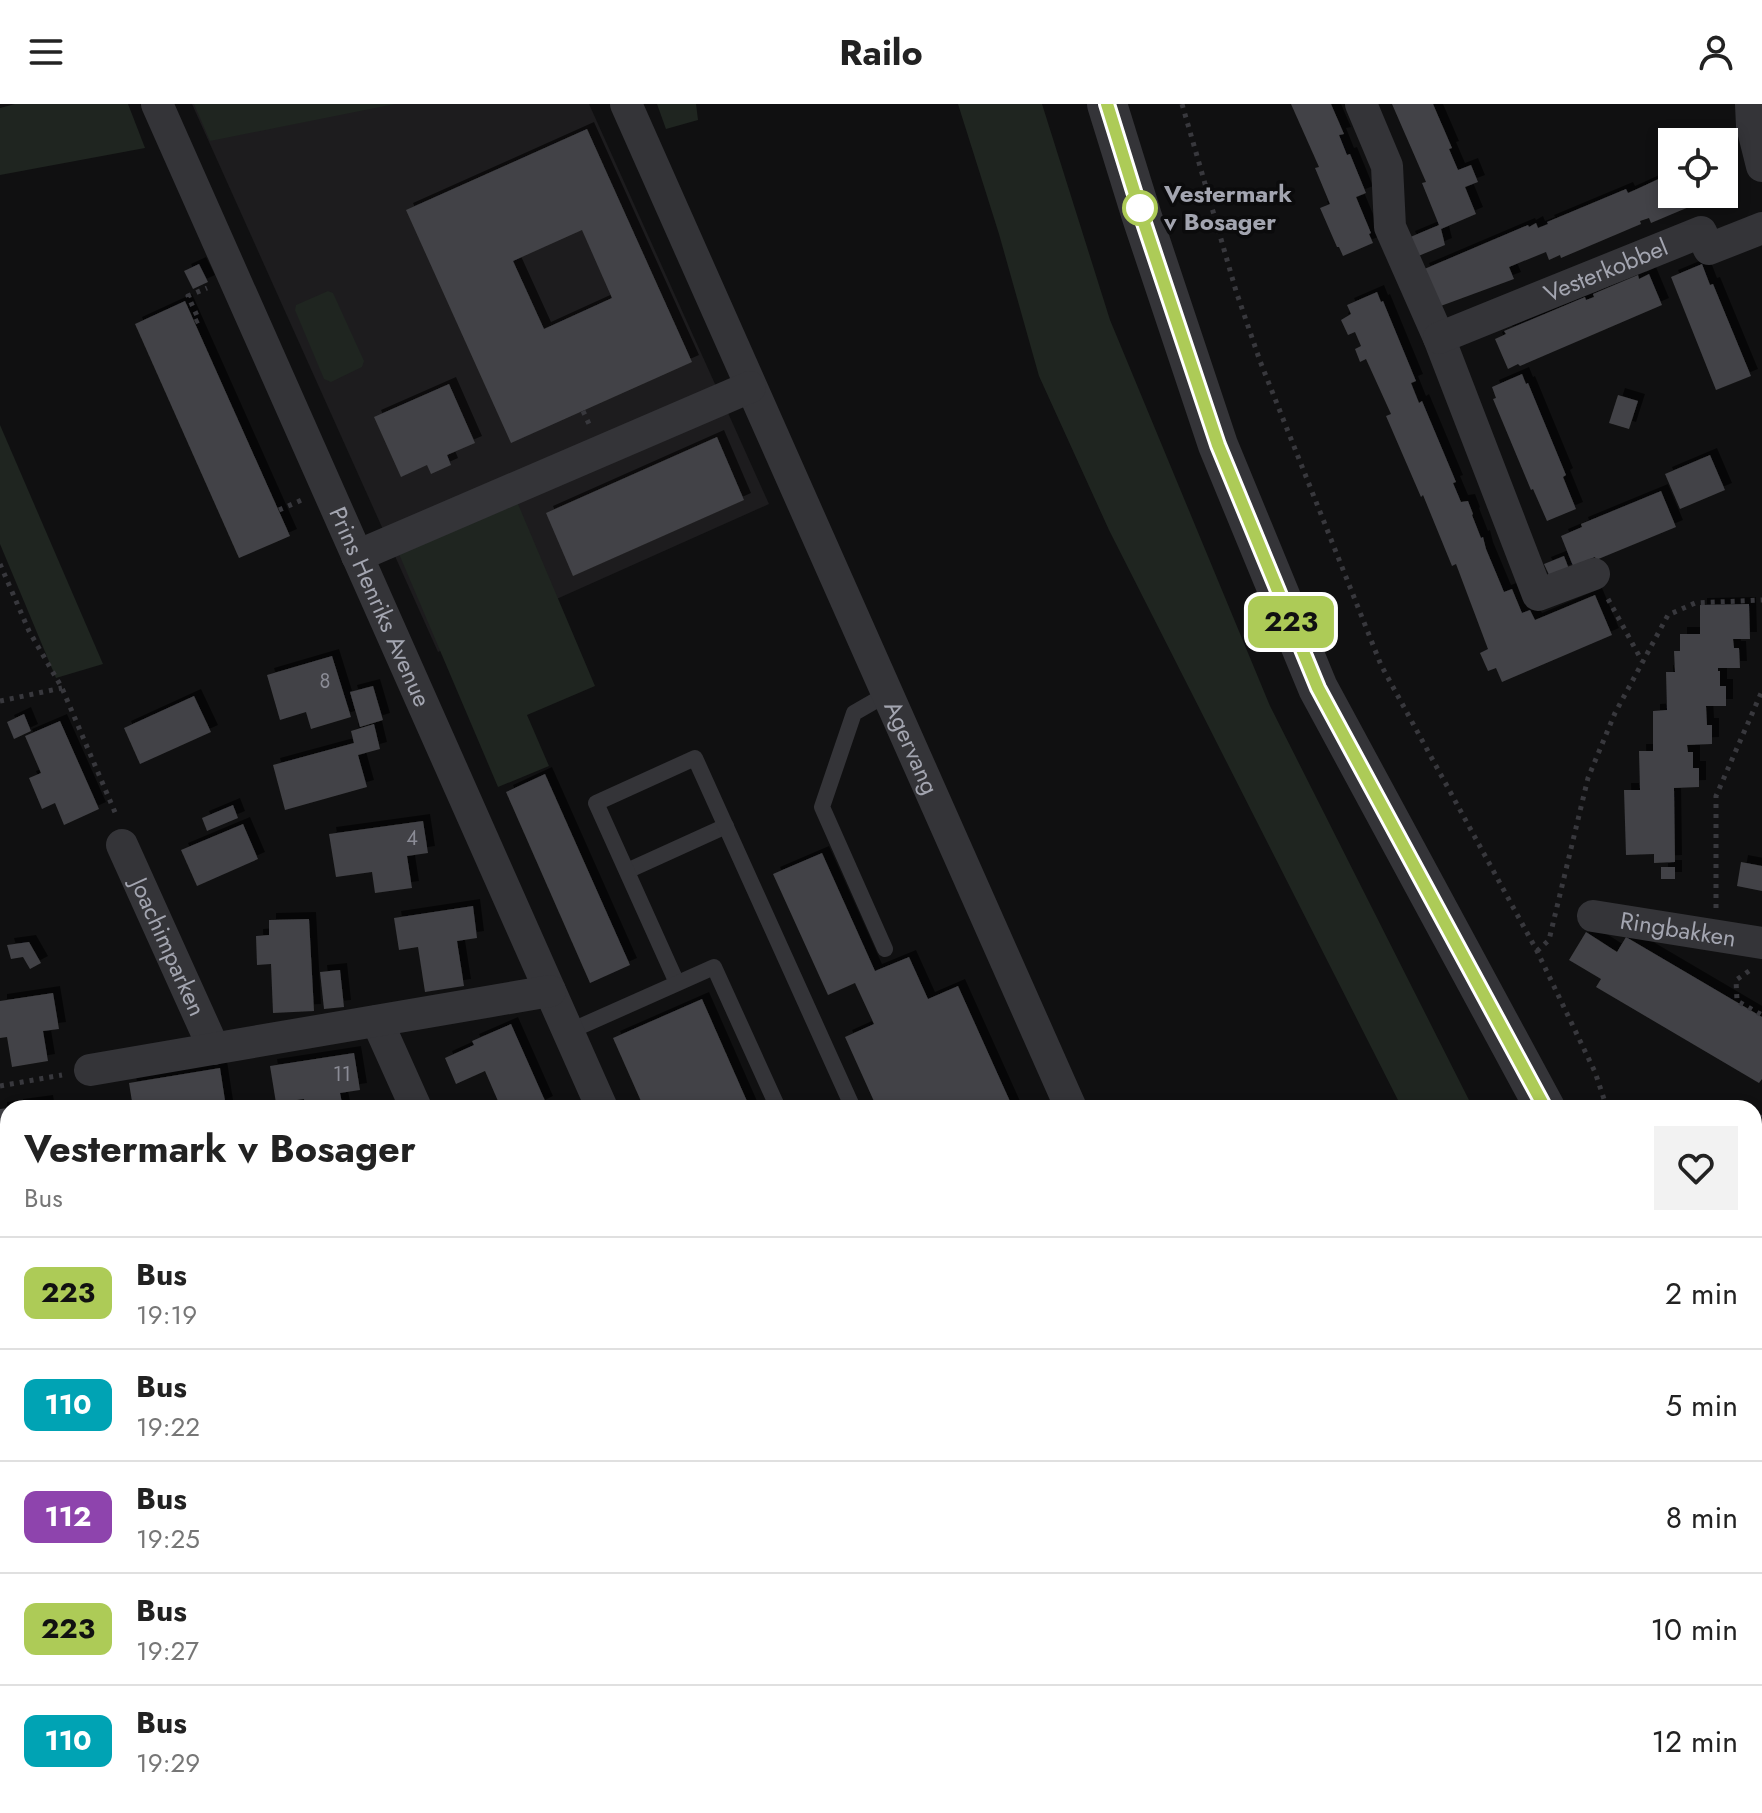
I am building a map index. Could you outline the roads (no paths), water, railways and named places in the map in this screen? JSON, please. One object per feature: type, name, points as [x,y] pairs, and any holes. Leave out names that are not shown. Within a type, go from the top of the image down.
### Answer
[{"type":"street","name":"Prins Henriks Avenue","points":[[157,104],[598,1100]]},
{"type":"street","name":"Agervang","points":[[626,104],[1067,1100]]},
{"type":"street","points":[[1107,104],[1218,445],[1318,688],[1541,1100]]},
{"type":"street","points":[[1361,104],[1387,166],[1390,227],[1439,338],[1538,595],[1594,574]]},
{"type":"street","points":[[1751,104],[1752,126],[1762,166]]},
{"type":"street","name":"Vesterkobbel","points":[[1439,338],[1701,232],[1709,249],[1762,228]]},
{"type":"street","points":[[357,556],[750,387]]},
{"type":"street","name":"Joachimparken","points":[[122,845],[214,1049]]},
{"type":"street","name":"Ringbakken","points":[[1593,916],[1762,943]]},
{"type":"street","name":"Joachimparken","points":[[90,1070],[550,991]]},
{"type":"street","points":[[377,1021],[412,1100]]},
{"type":"lane","points":[[885,949],[822,807],[854,713],[887,694]]},
{"type":"lane","points":[[677,983],[596,803],[695,758],[849,1100]]},
{"type":"lane","points":[[627,871],[726,826]]},
{"type":"lane","points":[[568,1032],[714,967],[774,1100]]},
{"type":"place","name":"Vestermark v Bosager","points":[[1140,208]]}]
